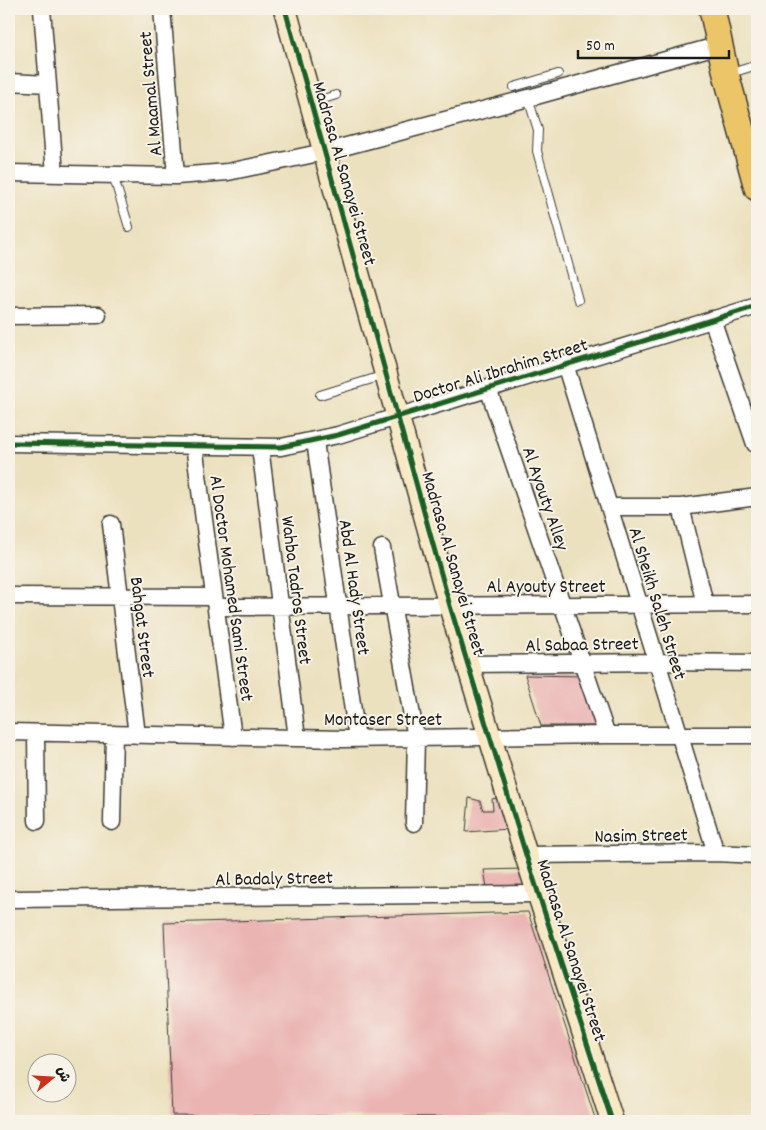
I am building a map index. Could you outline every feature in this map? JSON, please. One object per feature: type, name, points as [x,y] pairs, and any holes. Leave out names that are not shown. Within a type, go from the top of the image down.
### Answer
[{"type":"main road","points":[[712,9],[726,74],[756,178]]},
{"type":"street","points":[[42,9],[55,174]]},
{"type":"street","name":"Al Maamal Street","points":[[162,9],[176,176]]},
{"type":"street","name":"Madrasa Al Sanayei Street","points":[[285,9],[450,606],[526,855],[612,1121]]},
{"type":"street","points":[[9,173],[176,176],[228,172],[324,152],[532,92],[720,45]]},
{"type":"street","points":[[9,82],[48,84]]},
{"type":"street","name":"Doctor Ali Ibrahim Street","points":[[9,443],[281,447],[315,441],[757,306]]},
{"type":"street","points":[[9,316],[98,315]]},
{"type":"street","points":[[712,319],[755,444]]},
{"type":"street","name":"Al Sheikh Saleh Street","points":[[565,364],[716,853]]},
{"type":"street","name":"Al Ayouty Alley","points":[[488,388],[607,735]]},
{"type":"street","name":"Abd Al Hady Street","points":[[315,441],[357,738]]},
{"type":"street","name":"Al Doctor Mohamed Sami Street","points":[[194,445],[232,737]]},
{"type":"street","name":"Wahba Tadros Street","points":[[260,447],[297,738]]},
{"type":"street","points":[[609,507],[681,507],[757,497]]},
{"type":"street","points":[[681,507],[706,604]]},
{"type":"street","name":"Bahgat Street","points":[[111,524],[137,735]]},
{"type":"street","points":[[382,548],[416,738],[414,823]]},
{"type":"street","name":"Al Ayouty Street","points":[[9,596],[120,596],[280,607],[757,604]]},
{"type":"street","name":"Al Sabaa Street","points":[[468,664],[757,663]]},
{"type":"street","name":"Montaser Street","points":[[9,732],[297,738],[757,735]]},
{"type":"street","points":[[36,733],[37,821]]},
{"type":"street","points":[[112,822],[114,734]]},
{"type":"street","name":"Nasim Street","points":[[526,855],[716,853],[757,855]]},
{"type":"street","name":"Al Badaly Street","points":[[9,899],[539,894]]},
{"type":"lane","points":[[726,74],[757,65]]},
{"type":"lane","points":[[532,92],[558,74]]},
{"type":"lane","points":[[514,86],[532,92]]},
{"type":"lane","points":[[532,92],[538,130],[537,151],[578,300]]},
{"type":"lane","points":[[310,103],[336,95]]},
{"type":"lane","points":[[113,175],[129,227]]},
{"type":"lane","points":[[320,395],[386,375]]},
{"type":"building","points":[[525,675],[583,676],[597,726],[541,726]]},
{"type":"building","points":[[502,797],[509,829],[466,832],[469,798],[480,801],[483,810],[493,810],[492,799]]},
{"type":"building","points":[[523,869],[524,886],[487,887],[484,870]]},
{"type":"building","points":[[528,912],[595,1118],[172,1115],[164,923]]},
{"type":"cycle path","points":[[285,9],[450,606],[526,855],[612,1121]]},
{"type":"cycle path","points":[[9,443],[281,447],[338,435],[757,306]]}]
